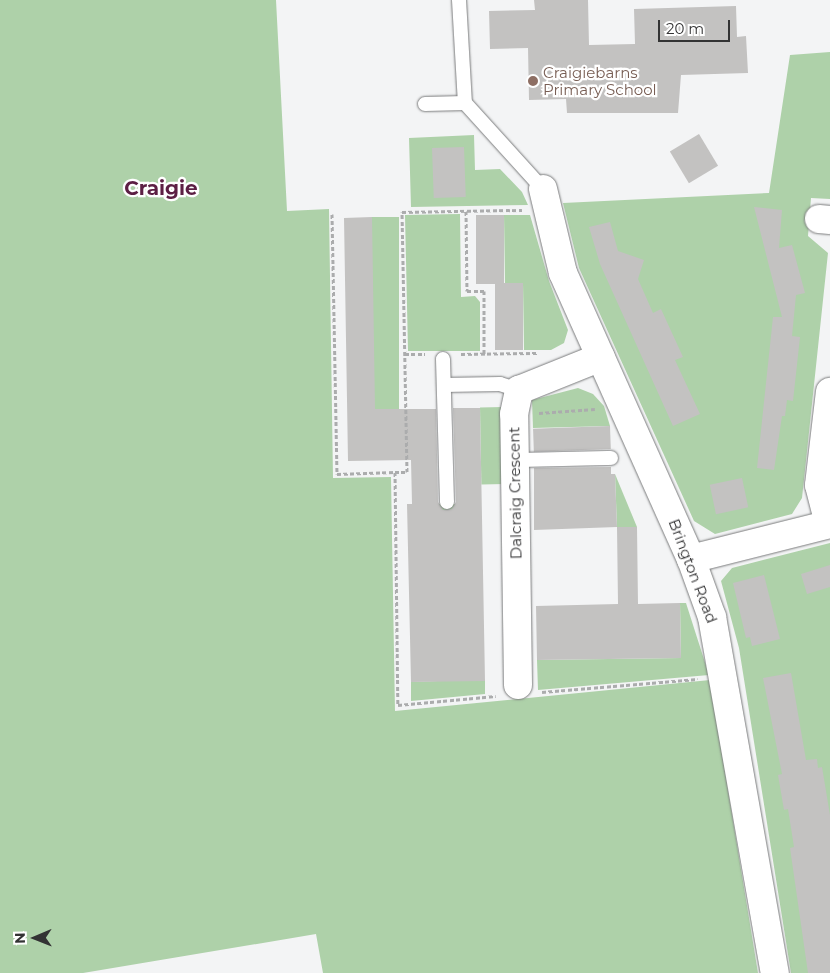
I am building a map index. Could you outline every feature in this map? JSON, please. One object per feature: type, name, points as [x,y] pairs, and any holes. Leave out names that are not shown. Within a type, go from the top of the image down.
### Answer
[{"type":"street","name":"Brington Road","points":[[545,200],[563,273],[691,558],[712,617],[725,676],[775,973]]},
{"type":"street","points":[[516,402],[548,378],[601,357]]},
{"type":"street","points":[[691,558],[830,524],[819,485],[830,392]]},
{"type":"street","name":"Dalcraig Crescent","points":[[516,402],[515,460],[519,691]]},
{"type":"lane","points":[[459,0],[464,103],[545,200]]},
{"type":"lane","points":[[425,104],[464,103]]},
{"type":"lane","points":[[443,356],[446,502]]},
{"type":"lane","points":[[444,385],[500,384],[516,402]]},
{"type":"lane","points":[[515,460],[611,458]]},
{"type":"path","points":[[332,214],[336,474],[407,472],[402,212],[466,211],[545,200]]},
{"type":"path","points":[[466,211],[467,291],[484,291],[484,354]]},
{"type":"path","points":[[405,354],[443,356],[547,353],[548,378]]},
{"type":"path","points":[[516,402],[589,411],[620,400]]},
{"type":"path","points":[[395,472],[398,705],[519,691],[725,676]]},
{"type":"green space","points":[[0,0],[276,0],[287,211],[329,209],[333,478],[391,477],[395,711],[710,680],[758,973],[323,973],[316,934],[83,973],[0,973]]},
{"type":"green space","points":[[830,52],[830,199],[811,198],[808,236],[828,253],[802,498],[792,514],[715,534],[694,521],[579,268],[563,203],[769,193],[790,55]]},
{"type":"green space","points":[[474,135],[475,170],[500,169],[522,192],[528,205],[411,207],[409,138]]},
{"type":"green space","points":[[460,214],[461,297],[475,296],[480,302],[480,351],[408,351],[405,215]]},
{"type":"green space","points":[[504,215],[530,215],[549,281],[568,330],[564,343],[551,350],[524,350],[523,284],[505,283]]},
{"type":"green space","points":[[371,217],[399,217],[399,460],[371,460]]},
{"type":"green space","points":[[578,388],[593,394],[604,406],[610,426],[533,428],[532,400]]},
{"type":"green space","points":[[480,407],[503,407],[504,484],[481,484]]},
{"type":"green space","points":[[615,474],[637,527],[617,527]]},
{"type":"green space","points":[[434,504],[462,504],[466,681],[485,681],[485,694],[411,701],[411,682],[438,681]]},
{"type":"green space","points":[[830,543],[830,973],[791,973],[739,648],[721,581],[732,568]]},
{"type":"green space","points":[[680,603],[686,603],[709,675],[538,690],[537,660],[681,658]]},
{"type":"building","points":[[534,0],[588,0],[589,45],[635,44],[634,9],[736,6],[737,37],[746,36],[748,73],[681,75],[678,113],[567,113],[566,99],[529,100],[528,48],[490,49],[489,11],[535,10]]},
{"type":"building","points":[[699,134],[718,166],[689,183],[670,152]]},
{"type":"building","points":[[464,147],[466,197],[434,198],[432,148]]},
{"type":"building","points":[[754,207],[782,210],[779,248],[792,245],[805,293],[796,295],[792,336],[800,337],[793,401],[787,400],[785,416],[782,416],[774,470],[757,468],[773,317],[782,317]]},
{"type":"building","points":[[476,215],[504,215],[504,284],[476,284]]},
{"type":"building","points":[[372,217],[375,409],[436,409],[438,502],[443,510],[452,509],[456,502],[453,408],[480,408],[485,681],[411,682],[407,504],[412,504],[411,460],[348,461],[344,218]]},
{"type":"building","points":[[610,222],[618,251],[644,260],[638,279],[653,313],[661,309],[683,357],[675,360],[700,414],[673,426],[600,264],[589,227]]},
{"type":"building","points":[[495,283],[523,283],[523,350],[495,350]]},
{"type":"building","points":[[610,426],[611,449],[534,452],[533,429]]},
{"type":"building","points":[[611,467],[611,474],[615,474],[617,527],[534,530],[534,468]]},
{"type":"building","points":[[742,478],[748,507],[716,514],[710,485]]},
{"type":"building","points":[[617,527],[637,527],[638,604],[680,603],[681,658],[537,660],[536,606],[618,604]]},
{"type":"building","points":[[830,565],[830,587],[807,594],[801,574]]},
{"type":"building","points":[[764,575],[780,639],[752,646],[750,637],[746,638],[733,583]]},
{"type":"building","points":[[791,673],[806,760],[817,759],[818,768],[822,767],[830,815],[830,973],[808,973],[790,848],[794,847],[788,809],[784,810],[778,775],[782,774],[763,678]]},
{"type":"place","name":"Craigiebarns Primary School","points":[[533,81]]},
{"type":"district","name":"Craigie","points":[[161,188]]}]
